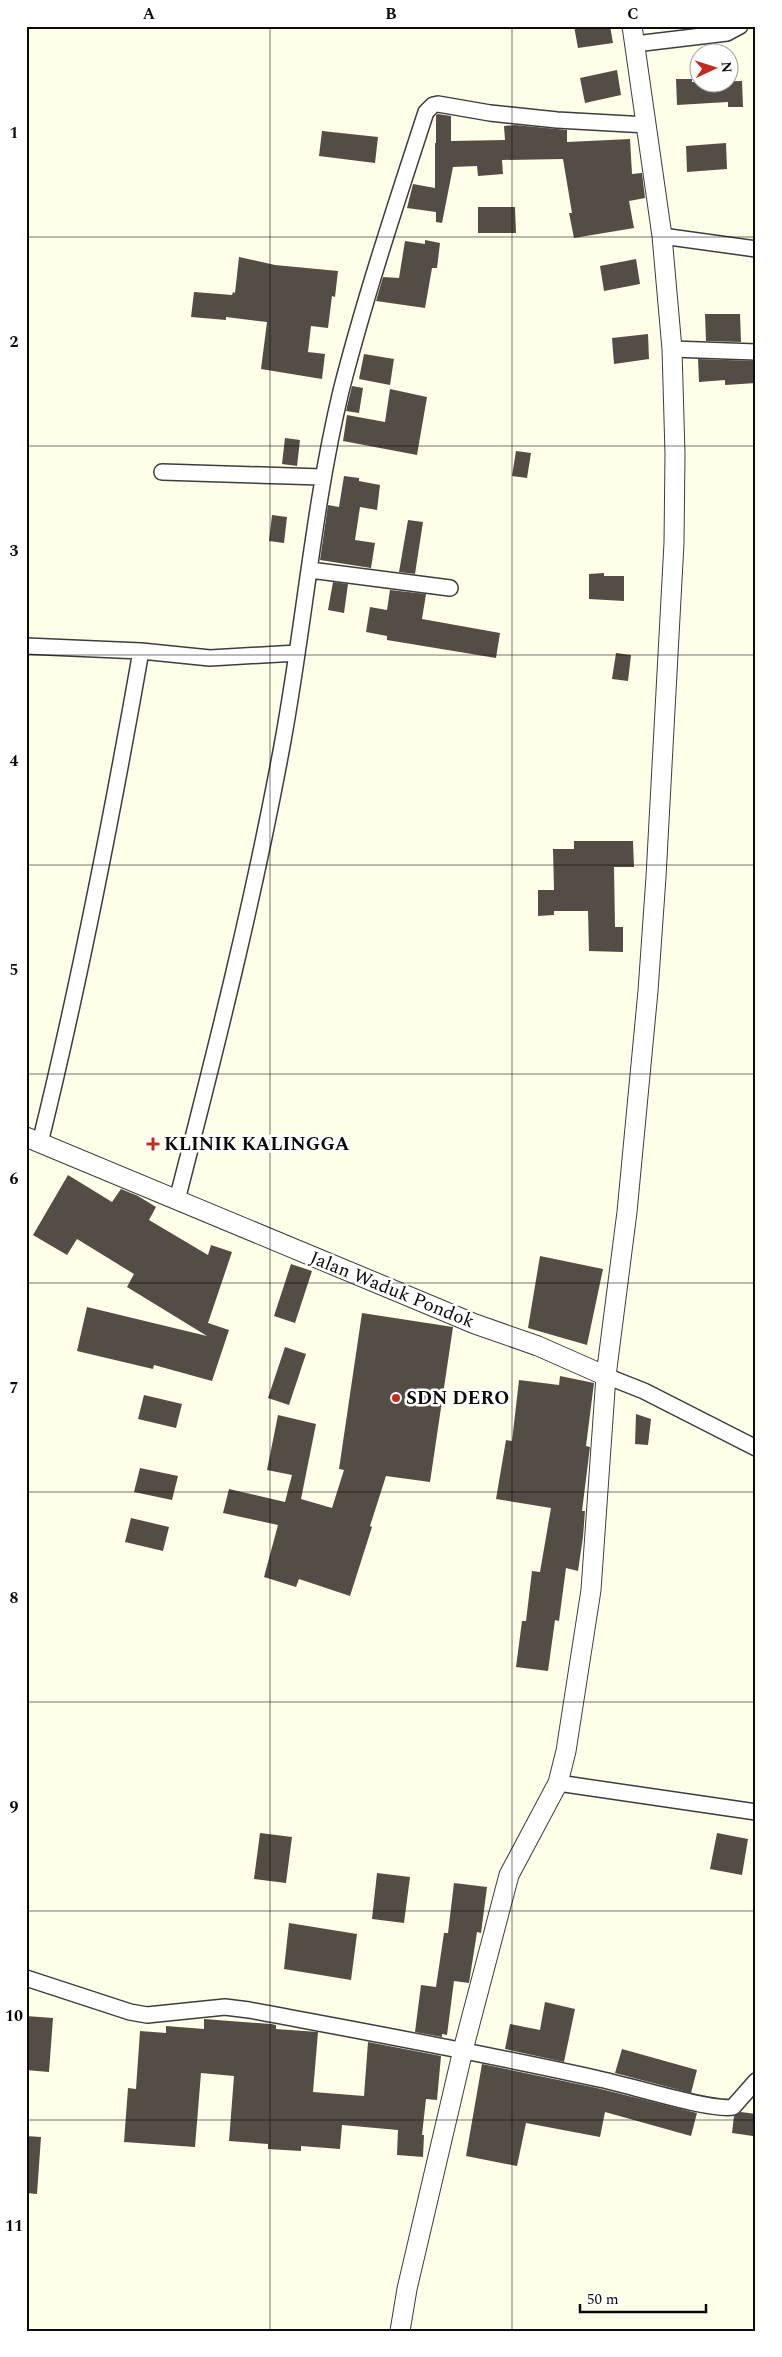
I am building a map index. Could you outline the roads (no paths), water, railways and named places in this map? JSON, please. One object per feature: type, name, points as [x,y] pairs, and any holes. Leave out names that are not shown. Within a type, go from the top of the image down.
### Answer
[{"type":"street","points":[[400,2331],[407,2288],[463,2050],[509,1875],[558,1783],[566,1751],[591,1590],[606,1376],[626,1212],[656,877],[674,543],[675,454],[672,349],[662,236],[633,35],[727,33],[740,26]]},
{"type":"street","points":[[177,1200],[210,1071],[260,852],[282,744],[310,570],[322,477],[341,392],[363,311],[426,112],[433,105],[438,104],[490,113],[557,120],[647,125]]},
{"type":"street","points":[[662,236],[756,249]]},
{"type":"street","points":[[672,349],[756,352]]},
{"type":"street","points":[[162,472],[322,477]]},
{"type":"street","points":[[310,570],[450,588]]},
{"type":"street","points":[[26,646],[141,651],[210,658],[297,653]]},
{"type":"street","points":[[33,1140],[66,1034],[121,761],[141,651]]},
{"type":"street","name":"Jalan Waduk Pondok","points":[[33,1140],[475,1324],[538,1346],[644,1391],[756,1448]]},
{"type":"street","points":[[558,1783],[756,1812]]},
{"type":"street","points":[[26,1978],[130,2012],[148,2015],[225,2007],[463,2050],[728,2108],[737,2103],[756,2081]]},
{"type":"place","name":"KLINIK KALINGGA","points":[[153,1144]]},
{"type":"place","name":"SDN DERO","points":[[396,1398]]}]
